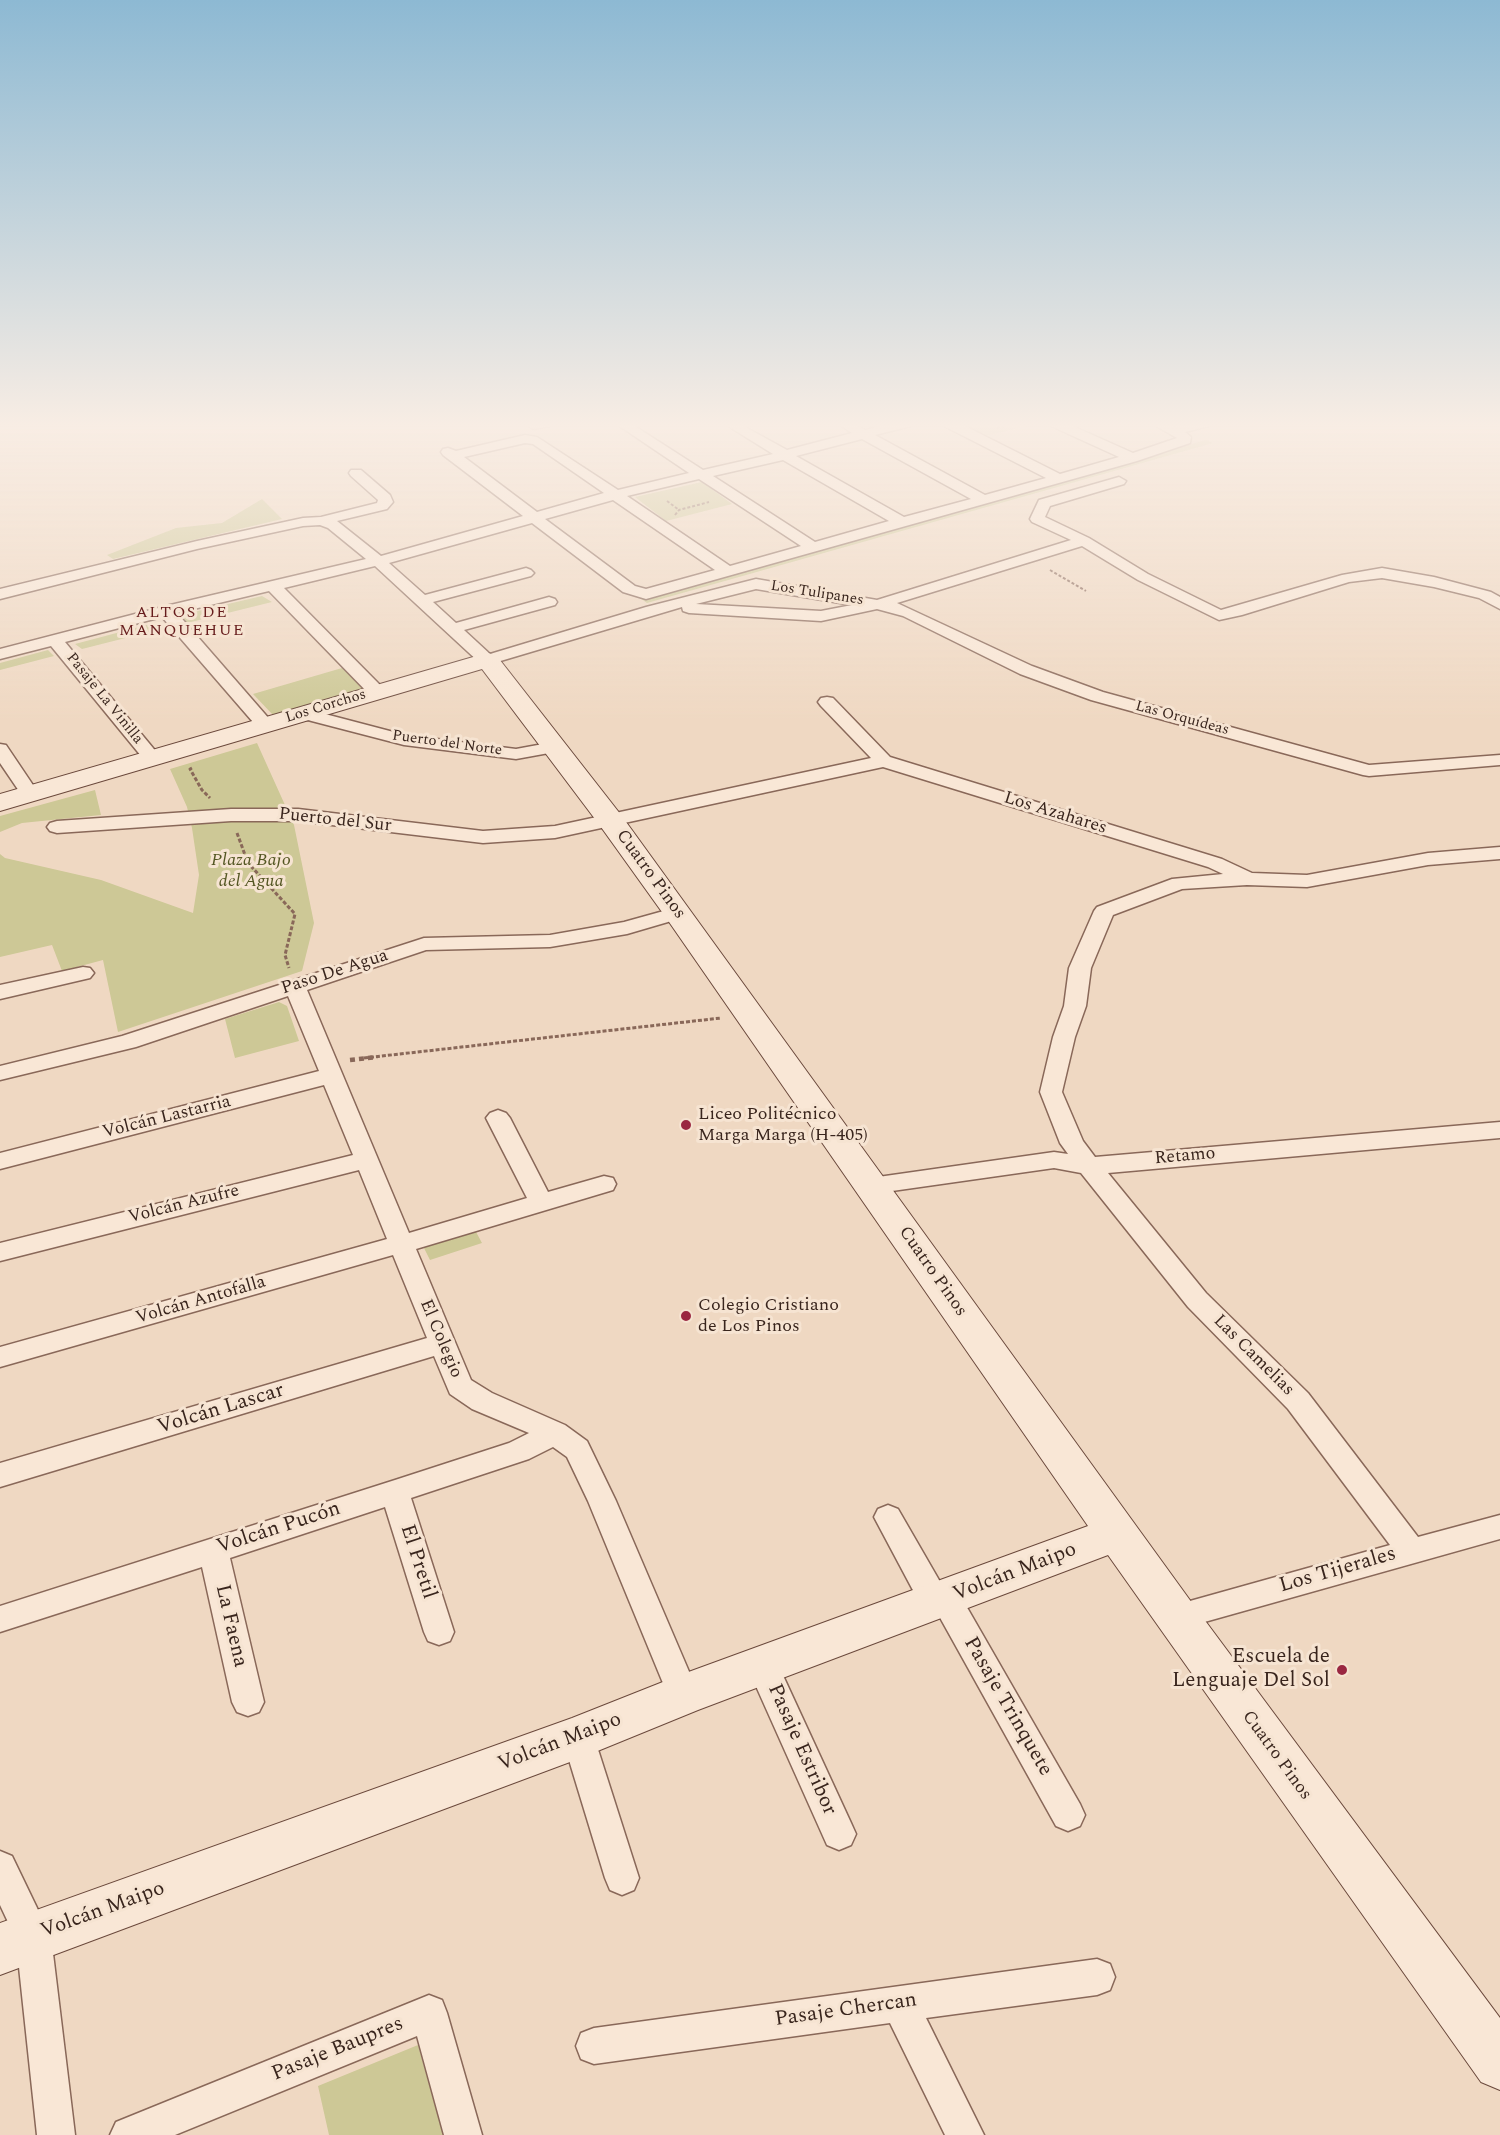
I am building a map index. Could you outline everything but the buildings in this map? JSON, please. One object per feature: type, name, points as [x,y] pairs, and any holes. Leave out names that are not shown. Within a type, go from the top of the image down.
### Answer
[{"type":"street","points":[[0,594],[197,545],[300,523]]},
{"type":"street","name":"Cuatro Pinos","points":[[326,523],[333,525],[424,600],[487,660],[611,821],[1176,1617],[1500,2063]]},
{"type":"street","points":[[0,654],[166,611],[378,561],[513,523]]},
{"type":"street","points":[[541,523],[629,589],[646,594],[899,523]]},
{"type":"street","points":[[659,523],[727,571]]},
{"type":"street","points":[[775,523],[813,547]]},
{"type":"street","points":[[1045,523],[1084,541],[1143,577],[1220,615],[1347,578],[1382,573],[1434,582],[1485,595],[1500,604]]},
{"type":"street","name":"Los Tulipanes","points":[[660,608],[756,584],[879,604],[1084,541]]},
{"type":"street","points":[[424,600],[526,573]]},
{"type":"street","points":[[273,586],[377,692]]},
{"type":"street","points":[[454,628],[549,602]]},
{"type":"street","points":[[660,608],[821,616],[879,604]]},
{"type":"street","name":"Las Orquídeas","points":[[879,604],[909,613],[1026,670],[1097,696],[1369,771],[1500,760]]},
{"type":"street","name":"Los Corchos","points":[[0,803],[660,608]]},
{"type":"street","points":[[166,611],[265,725]]},
{"type":"street","name":"Pasaje La Vinilla","points":[[55,640],[152,758]]},
{"type":"street","points":[[827,702],[884,761]]},
{"type":"street","name":"Puerto del Norte","points":[[306,714],[404,740],[516,754],[554,747]]},
{"type":"street","points":[[0,749],[30,794]]},
{"type":"street","name":"Los Azahares","points":[[611,821],[884,761],[1215,863],[1248,879],[1307,881],[1428,859],[1500,853]]},
{"type":"street","name":"Puerto del Sur","points":[[57,827],[231,815],[298,815],[483,837],[555,832],[611,821]]},
{"type":"street","name":"Las Camelias","points":[[1248,879],[1179,883],[1104,911],[1080,968],[1075,1006],[1064,1037],[1051,1092],[1072,1143],[1089,1166],[1197,1300],[1298,1401],[1411,1550]]},
{"type":"street","name":"Paso De Agua","points":[[0,1073],[128,1042],[424,944],[550,941],[627,928],[678,913]]},
{"type":"street","points":[[0,992],[83,973]]},
{"type":"street","name":"El Colegio","points":[[295,986],[460,1387],[482,1401],[555,1433],[577,1449],[602,1501],[683,1695]]},
{"type":"street","name":"Volcán Lastarria","points":[[0,1161],[331,1069]]},
{"type":"street","points":[[498,1118],[542,1203]]},
{"type":"street","name":"Retamo","points":[[871,1186],[1054,1160],[1089,1166],[1500,1130]]},
{"type":"street","name":"Volcán Azufre","points":[[0,1251],[368,1159]]},
{"type":"street","name":"Volcán Antofalla","points":[[0,1357],[604,1184]]},
{"type":"street","name":"Volcán Lascar","points":[[0,1475],[441,1344]]},
{"type":"street","name":"Volcán Pucón","points":[[0,1618],[519,1451],[555,1433]]},
{"type":"street","name":"El Pretil","points":[[395,1492],[439,1632]]},
{"type":"street","name":"Pasaje Trinquete","points":[[888,1517],[1068,1815]]},
{"type":"street","name":"Los Tijerales","points":[[1176,1617],[1500,1527]]},
{"type":"street","name":"Volcán Maipo","points":[[16,1943],[578,1737],[683,1695],[1118,1533]]},
{"type":"street","name":"La Faena","points":[[213,1550],[248,1702]]},
{"type":"street","name":"Pasaje Estribor","points":[[763,1666],[839,1834]]},
{"type":"street","points":[[578,1737],[622,1878]]},
{"type":"street","points":[[0,1868],[56,2135]]},
{"type":"street","name":"Pasaje Chercan","points":[[594,2046],[1097,1977]]},
{"type":"street","points":[[900,2004],[965,2135]]},
{"type":"street","name":"Pasaje Baupres","points":[[129,2135],[429,2013],[463,2135]]},
{"type":"path","points":[[1029,558],[1086,591]]},
{"type":"path","points":[[195,767],[190,769],[202,790],[224,812],[231,815],[248,863],[296,914],[285,955],[295,986]]},
{"type":"path","points":[[331,1069],[750,1014]]},
{"type":"green space","points":[[222,523],[267,523],[113,559],[107,555],[176,528]]},
{"type":"green space","points":[[910,523],[931,523],[647,603],[640,598]]},
{"type":"green space","points":[[262,596],[272,602],[187,623],[181,615]]},
{"type":"green space","points":[[158,622],[165,628],[82,649],[75,644]]},
{"type":"green space","points":[[48,650],[54,656],[0,670],[0,663]]},
{"type":"green space","points":[[342,668],[364,689],[273,715],[253,694]]},
{"type":"green space","name":"Plaza Bajo del Agua","points":[[257,743],[294,825],[314,923],[302,971],[118,1032],[103,960],[62,971],[52,945],[0,957],[0,854],[5,858],[101,880],[193,913],[199,875],[192,828],[187,807],[170,769]]},
{"type":"green space","points":[[95,790],[101,815],[22,823],[0,832],[0,816]]},
{"type":"green space","points":[[279,1002],[287,1006],[299,1041],[235,1058],[225,1019]]},
{"type":"green space","points":[[475,1230],[482,1243],[430,1260],[423,1246]]},
{"type":"green space","points":[[418,2045],[443,2135],[329,2135],[318,2086]]},
{"type":"place","name":"Liceo Politécnico Marga Marga (H-405)","points":[[686,1125]]},
{"type":"place","name":"Colegio Cristiano de Los Pinos","points":[[686,1316]]},
{"type":"place","name":"Escuela de Lenguaje Del Sol","points":[[1342,1670]]},
{"type":"district","name":"ALTOS DE MANQUEHUE","points":[[182,623]]}]
